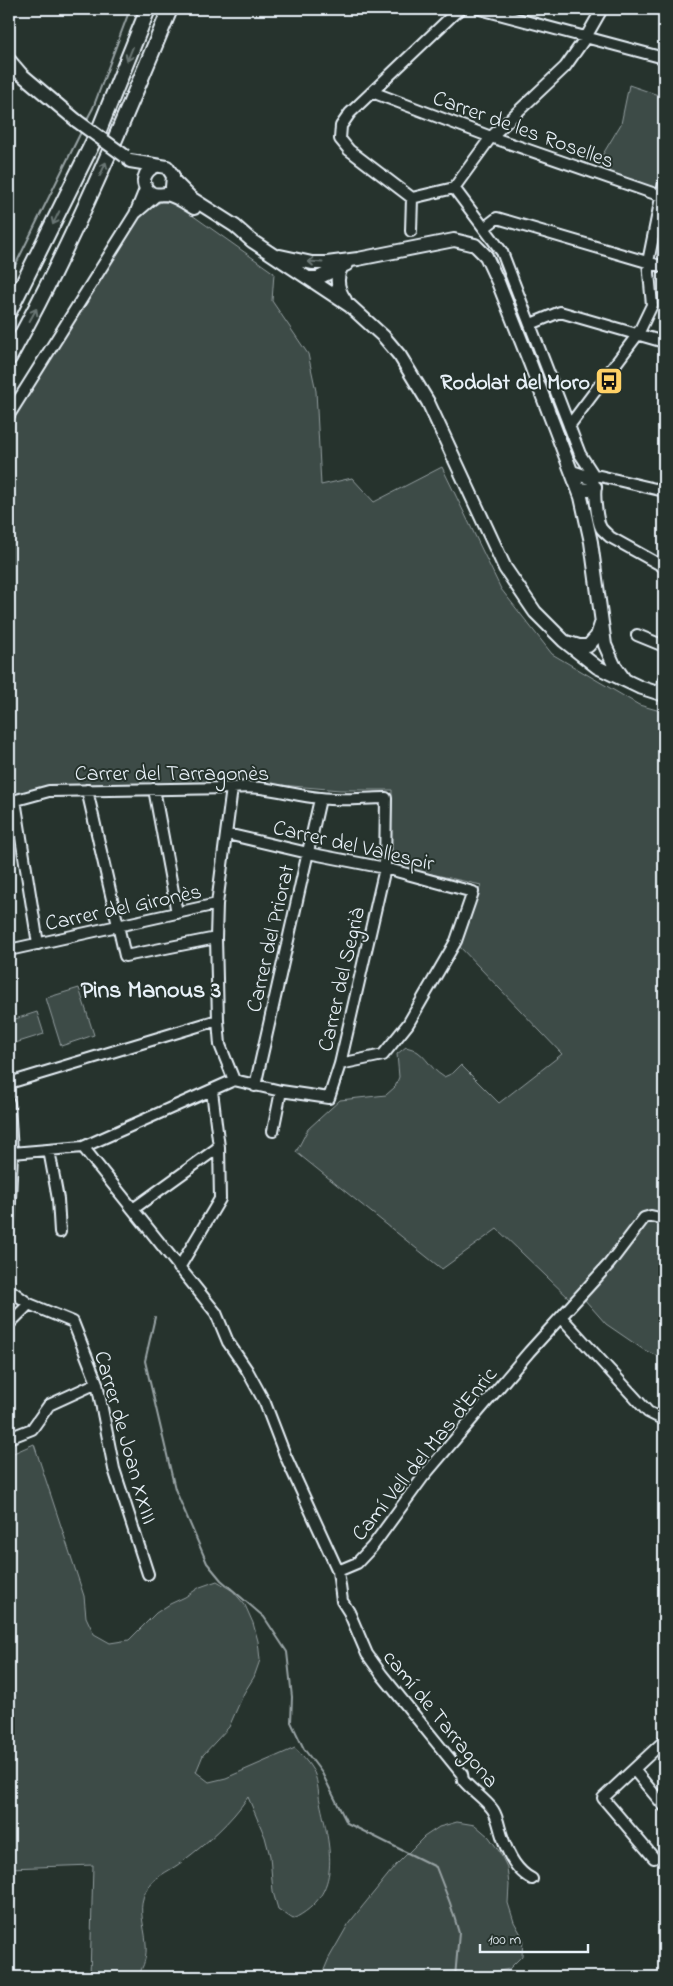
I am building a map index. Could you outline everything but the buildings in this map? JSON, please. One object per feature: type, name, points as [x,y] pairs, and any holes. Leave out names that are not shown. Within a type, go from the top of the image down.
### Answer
[{"type":"highway","points":[[9,312],[99,130],[148,9]]},
{"type":"highway","points":[[9,358],[79,223],[170,9]]},
{"type":"main road","points":[[9,60],[21,74],[77,121],[128,158],[145,182],[148,191],[186,203],[233,233],[252,241]]},
{"type":"main road","points":[[128,158],[167,168],[174,176],[174,181],[171,190],[161,195]]},
{"type":"main road","points":[[145,182],[147,172],[156,166]]},
{"type":"main road","points":[[174,181],[191,198],[235,226],[252,241],[350,306]]},
{"type":"main road","points":[[272,254],[312,263],[358,259],[454,240],[469,243],[481,251],[491,264],[572,472],[592,482],[584,511],[592,542],[601,624],[595,652]]},
{"type":"main road","points":[[307,278],[318,278],[358,259]]},
{"type":"main road","points":[[342,266],[338,278],[341,295],[350,306],[384,337],[413,374],[428,402],[505,568],[535,612],[564,641],[595,652],[614,665],[626,681]]},
{"type":"main road","points":[[595,652],[626,681],[662,694]]},
{"type":"street","points":[[412,198],[349,150],[340,139],[341,126],[350,113],[456,12],[462,9]]},
{"type":"street","points":[[480,9],[664,58]]},
{"type":"street","points":[[412,198],[454,188],[492,137],[565,67],[586,37],[602,9]]},
{"type":"street","name":"Carrer de les Roselles","points":[[372,92],[662,197]]},
{"type":"street","points":[[9,415],[135,214],[145,182]]},
{"type":"street","points":[[569,426],[638,334],[652,305],[648,262],[664,183]]},
{"type":"street","points":[[454,188],[502,252],[592,482],[602,530],[610,537],[664,567]]},
{"type":"street","points":[[135,214],[161,195]]},
{"type":"street","points":[[411,230],[412,198]]},
{"type":"street","points":[[484,228],[497,218],[664,267]]},
{"type":"street","points":[[530,324],[560,312],[664,342]]},
{"type":"street","points":[[592,482],[615,480],[664,491]]},
{"type":"street","points":[[637,635],[664,646]]},
{"type":"street","points":[[662,694],[664,680]]},
{"type":"street","name":"Carrer del Tarragonès","points":[[12,801],[49,791],[232,788],[245,786],[320,798],[386,798],[385,868]]},
{"type":"street","points":[[232,788],[217,904],[216,938],[220,1046],[234,1080]]},
{"type":"street","points":[[154,789],[176,913]]},
{"type":"street","points":[[87,790],[125,956],[216,938]]},
{"type":"street","name":"Carrer del Priorat","points":[[255,1086],[320,798]]},
{"type":"street","points":[[12,801],[38,944]]},
{"type":"street","name":"Carrer del Vallespir","points":[[227,834],[308,853],[385,868],[473,892],[456,941],[408,1024],[383,1055],[340,1064]]},
{"type":"street","name":"Carrer del Segrià","points":[[281,1091],[329,1098],[340,1064],[385,868]]},
{"type":"street","name":"Carrer del Gironès","points":[[9,950],[217,904]]},
{"type":"street","points":[[9,1083],[218,1020]]},
{"type":"street","points":[[12,1153],[83,1147],[234,1080],[281,1091],[273,1131]]},
{"type":"street","points":[[83,1147],[178,1268],[220,1199],[219,1147],[212,1091]]},
{"type":"street","points":[[9,1103],[12,1153],[9,1223]]},
{"type":"street","points":[[133,1209],[219,1147]]},
{"type":"street","points":[[49,1150],[58,1199],[60,1232]]},
{"type":"street","name":"Camí Vell del Mas d'Enric","points":[[178,1268],[216,1312],[228,1342],[248,1370],[266,1403],[285,1455],[338,1571],[357,1563],[372,1547],[423,1477],[561,1316],[609,1264],[644,1218],[650,1216],[664,1219]]},
{"type":"street","name":"Carrer de Joan XXIII","points":[[9,1289],[29,1304],[73,1322],[97,1383],[114,1469],[148,1574]]},
{"type":"street","points":[[9,1324],[29,1304]]},
{"type":"street","points":[[561,1316],[648,1412],[664,1418]]},
{"type":"street","points":[[9,1438],[32,1429],[49,1405],[97,1383]]},
{"type":"street","name":"camí de Tarragona","points":[[338,1571],[342,1601],[349,1612],[367,1654],[462,1774],[462,1780],[493,1810],[499,1823],[501,1834],[517,1868],[524,1876],[532,1879]]},
{"type":"street","points":[[654,1858],[603,1798],[664,1741]]},
{"type":"street","points":[[634,1770],[664,1806]]},
{"type":"shaded area","points":[[629,85],[664,97],[664,169],[660,185],[654,189],[594,169],[621,124]]},
{"type":"shaded area","points":[[161,202],[175,203],[274,273],[272,301],[308,354],[316,391],[321,485],[352,478],[374,502],[442,467],[501,589],[552,654],[639,705],[664,712],[664,1359],[644,1350],[606,1324],[584,1299],[571,1300],[497,1229],[442,1269],[296,1152],[308,1129],[340,1100],[386,1095],[395,1087],[399,1077],[397,1054],[406,1047],[418,1052],[444,1077],[453,1073],[461,1065],[499,1103],[562,1054],[459,946],[481,885],[391,865],[392,790],[340,790],[268,784],[60,785],[9,798],[9,420],[143,212]]},
{"type":"shaded area","points":[[79,988],[94,1035],[61,1046],[46,998]]},
{"type":"shaded area","points":[[37,1012],[44,1034],[9,1045],[9,1021]]},
{"type":"shaded area","points":[[34,1444],[84,1596],[86,1617],[94,1634],[110,1643],[129,1640],[156,1613],[200,1587],[217,1581],[233,1591],[245,1605],[258,1641],[260,1660],[254,1677],[244,1693],[229,1727],[203,1755],[196,1772],[209,1782],[226,1778],[295,1748],[314,1772],[317,1781],[327,1836],[329,1868],[327,1883],[320,1896],[309,1909],[293,1919],[278,1909],[273,1892],[270,1856],[265,1837],[248,1797],[234,1815],[210,1839],[149,1886],[143,1897],[142,1908],[146,1953],[144,1965],[137,1977],[90,1977],[93,1865],[9,1868],[9,1455]]},
{"type":"shaded area","points":[[457,1822],[475,1825],[489,1837],[507,1867],[508,1903],[514,1922],[523,1938],[522,1956],[509,1969],[470,1977],[321,1977],[329,1958],[349,1923],[396,1865],[424,1837],[439,1827]]},
{"type":"waterway","points":[[86,121],[93,108],[130,9]]},
{"type":"waterway","points":[[9,278],[82,130]]},
{"type":"waterway","points":[[155,1317],[145,1361],[175,1489],[207,1563],[221,1580],[264,1617],[287,1652],[292,1697],[291,1722],[304,1749],[322,1773],[347,1823],[436,1867],[459,1933],[455,1977]]},
{"type":"place","name":"Rodolat del Moro","points":[[609,381]]},
{"type":"district","name":"Pins Manous 3","points":[[151,989]]}]
